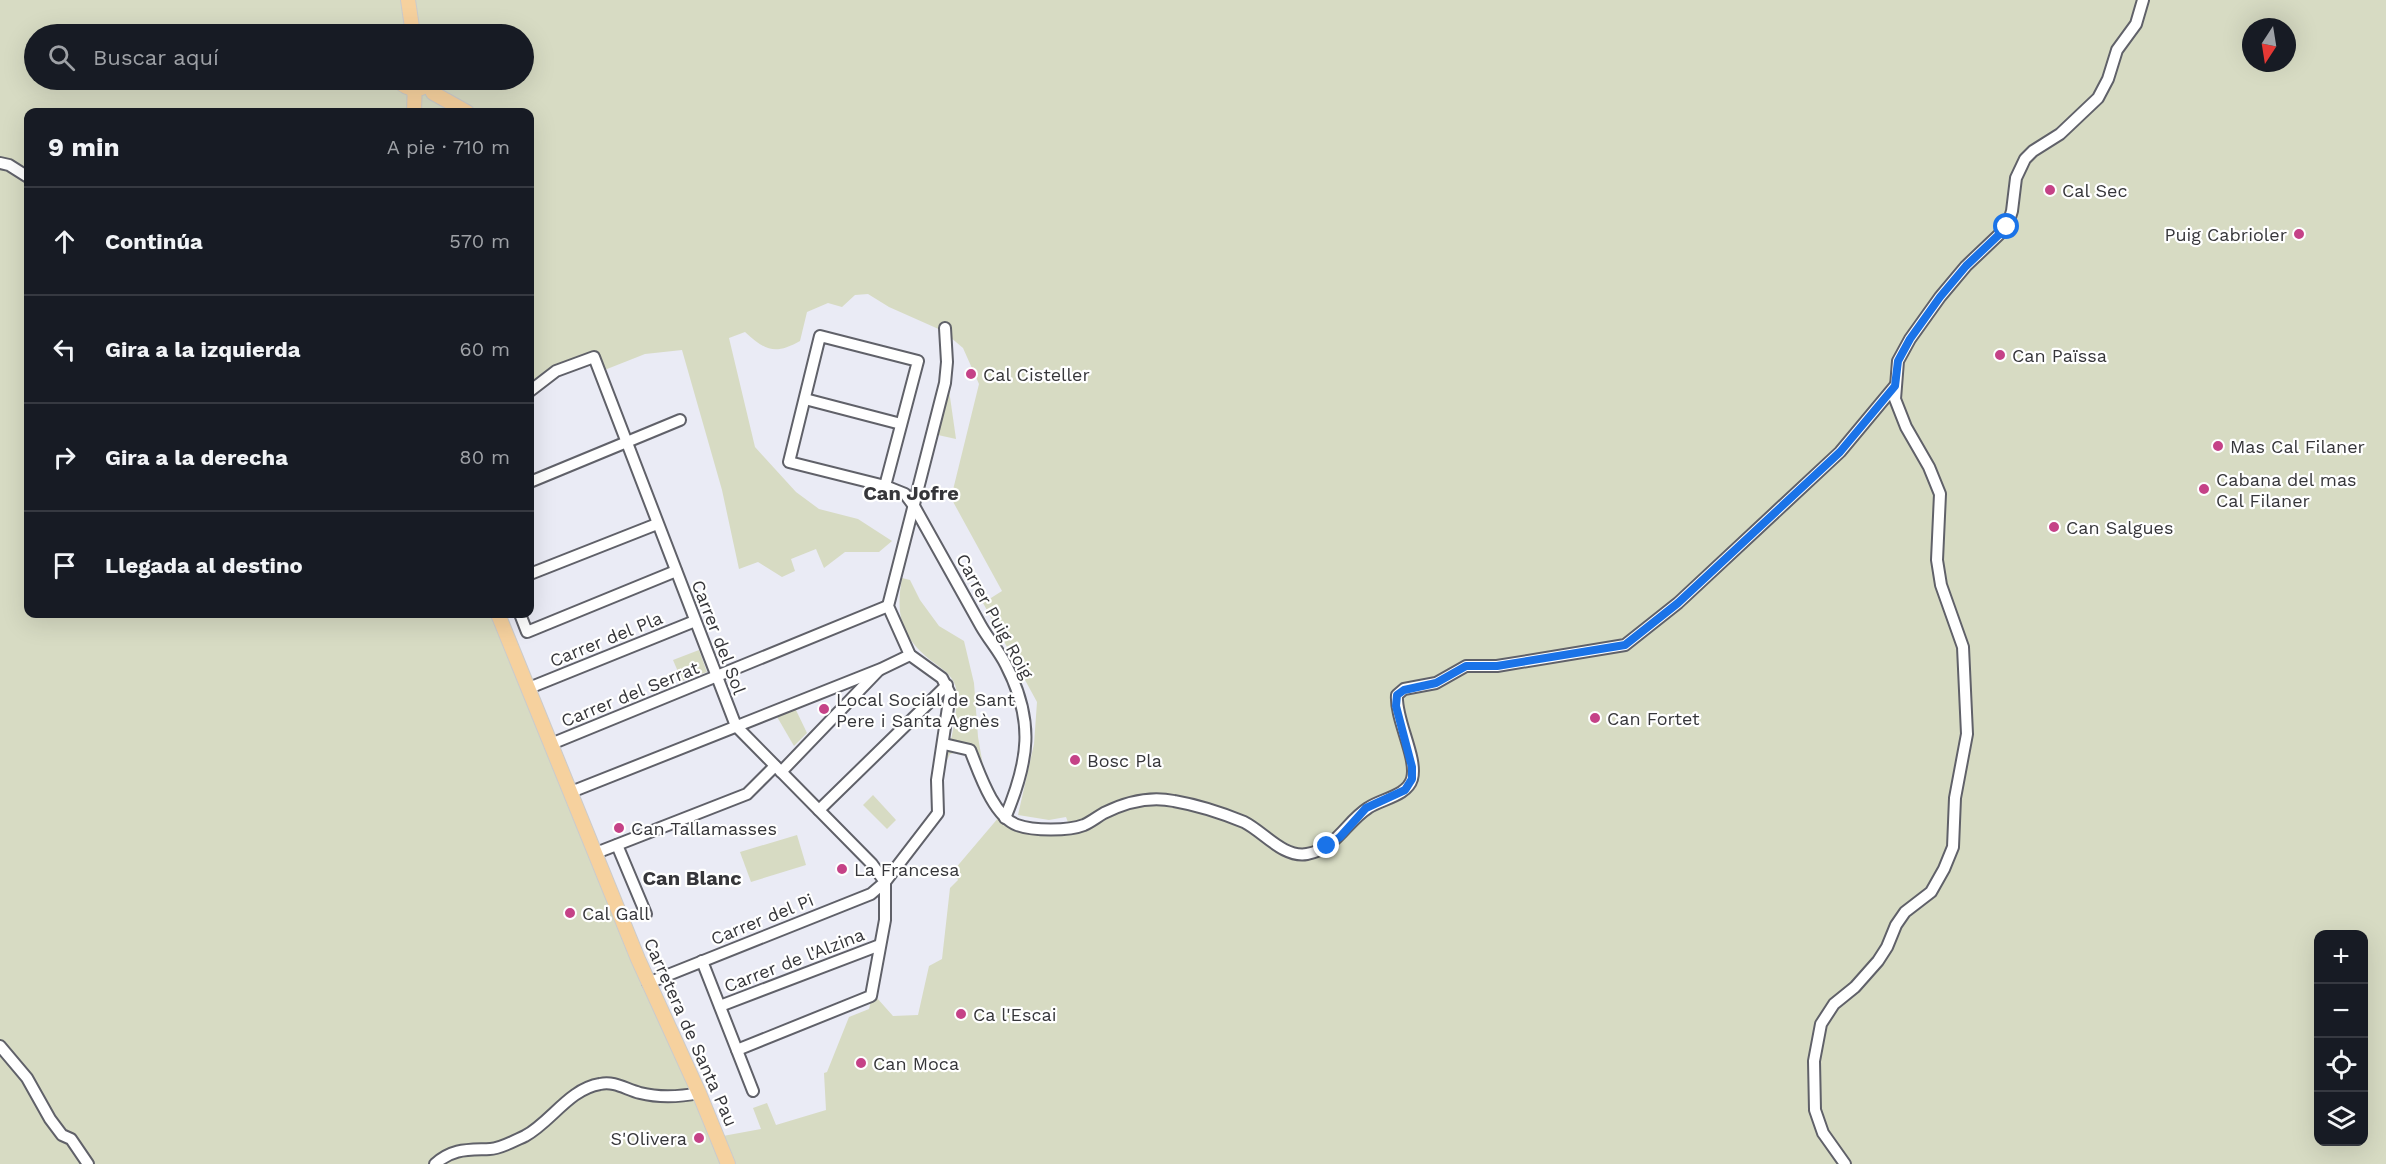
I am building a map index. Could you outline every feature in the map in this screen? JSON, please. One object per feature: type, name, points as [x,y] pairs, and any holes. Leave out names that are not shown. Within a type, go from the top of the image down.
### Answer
[{"type":"main road","points":[[408,24],[409,6]]},
{"type":"main road","points":[[409,6],[412,24]]},
{"type":"main road","points":[[408,90],[414,108]]},
{"type":"main road","points":[[417,108],[427,90]]},
{"type":"main road","points":[[432,90],[433,93],[460,108]]},
{"type":"main road","name":"Carretera de Santa Pau","points":[[500,618],[648,983],[699,1093],[728,1164]]},
{"type":"street","points":[[1845,1164],[1823,1133],[1815,1110],[1814,1061],[1821,1024],[1834,1004],[1855,987],[1878,961],[1905,912],[1931,892],[1944,869],[1953,847],[1955,798],[1966,734],[1963,647],[1938,571],[1940,494],[1929,467],[1900,415],[1895,399],[1898,361],[1910,339],[1940,297],[1966,266],[2007,227],[2012,211],[2016,178],[2025,159],[2033,151],[2060,134],[2098,99],[2108,79],[2117,50],[2136,24],[2143,0]]},
{"type":"street","points":[[0,163],[9,165],[24,174]]},
{"type":"street","points":[[819,810],[947,686],[942,678],[910,655],[888,606],[945,383],[947,362],[945,328]]},
{"type":"street","points":[[885,486],[918,361],[820,336],[805,399],[901,424]]},
{"type":"street","name":"Carrer del Sol","points":[[534,388],[556,371],[594,357],[736,726],[872,864],[885,882]]},
{"type":"street","points":[[944,744],[970,750],[992,800],[1005,818],[1015,825],[1047,830],[1083,825],[1126,803],[1150,799],[1174,801],[1245,823],[1284,850],[1305,855],[1323,849],[1340,837],[1366,808],[1405,790],[1412,779],[1412,767],[1396,706],[1397,695],[1404,690],[1436,683],[1466,666],[1497,666],[1625,645],[1678,603],[1840,452],[1895,386]]},
{"type":"street","name":"Carrer Puig Roig","points":[[805,399],[789,462],[885,486],[905,494],[1005,663],[1022,699],[1027,741],[1019,784],[1005,818]]},
{"type":"street","points":[[534,480],[680,420]]},
{"type":"street","points":[[534,572],[657,524]]},
{"type":"street","points":[[522,618],[527,632],[676,571]]},
{"type":"street","name":"Carrer del Serrat","points":[[551,744],[888,606]]},
{"type":"street","name":"Carrer del Pla","points":[[529,688],[695,621]]},
{"type":"street","points":[[571,792],[910,655]]},
{"type":"street","points":[[596,853],[747,794],[778,769],[880,669]]},
{"type":"street","name":"Carrer del Pi","points":[[648,983],[871,894],[885,882],[938,813],[937,780],[950,705],[947,686]]},
{"type":"street","points":[[617,845],[646,914]]},
{"type":"street","points":[[737,1050],[871,996],[885,920],[885,882]]},
{"type":"street","name":"Carrer de l'Alzina","points":[[720,1006],[880,945]]},
{"type":"street","points":[[702,961],[753,1090]]},
{"type":"street","points":[[0,1046],[27,1078],[50,1119],[62,1135],[72,1140],[88,1164]]},
{"type":"street","points":[[435,1164],[446,1154],[478,1148],[492,1149],[524,1136],[543,1125],[571,1098],[598,1084],[614,1083],[639,1093],[673,1098],[699,1093]]},
{"type":"green space","points":[[0,0],[2386,0],[2386,1164],[0,1164]],"holes":[[[24,108],[534,108],[534,383],[598,359],[602,371],[645,354],[682,350],[722,490],[739,569],[758,562],[782,577],[795,571],[791,559],[816,549],[824,568],[845,552],[879,552],[892,541],[858,519],[819,509],[796,492],[755,447],[729,338],[745,332],[765,347],[784,348],[800,341],[807,312],[828,303],[842,307],[855,295],[868,294],[889,307],[943,331],[963,348],[979,384],[951,498],[1002,591],[983,603],[1037,702],[1034,744],[1018,815],[1049,820],[1066,817],[1069,825],[1020,824],[996,802],[986,783],[978,737],[974,683],[964,641],[939,626],[920,600],[910,580],[902,578],[900,604],[903,626],[914,644],[949,675],[955,685],[956,711],[946,762],[950,754],[958,752],[968,756],[999,817],[954,870],[958,880],[950,888],[942,959],[929,966],[918,1015],[893,1016],[877,998],[871,1001],[869,1009],[849,1017],[827,1072],[824,1073],[826,1110],[776,1125],[767,1103],[753,1108],[761,1129],[712,1138],[500,618],[24,618]]]},
{"type":"green space","points":[[949,390],[956,439],[938,435]]},
{"type":"green space","points":[[699,650],[707,672],[682,681],[673,660]]},
{"type":"green space","points":[[795,708],[807,733],[794,746],[776,715]]},
{"type":"green space","points":[[873,795],[896,820],[887,829],[863,805]]},
{"type":"green space","points":[[797,835],[806,865],[751,882],[740,852]]},
{"type":"place","name":"Cal Sec","points":[[2050,190]]},
{"type":"place","name":"Puig Cabrioler","points":[[2299,234]]},
{"type":"place","name":"Can Païssa","points":[[2000,355]]},
{"type":"place","name":"Cal Cisteller","points":[[971,374]]},
{"type":"place","name":"Mas Cal Filaner","points":[[2218,446]]},
{"type":"place","name":"Cabana del mas Cal Filaner","points":[[2204,489]]},
{"type":"place","name":"Can Salgues","points":[[2054,527]]},
{"type":"place","name":"Local Social de Sant Pere i Santa Agnès","points":[[824,709]]},
{"type":"place","name":"Can Fortet","points":[[1595,718]]},
{"type":"place","name":"Bosc Pla","points":[[1075,760]]},
{"type":"place","name":"Can Tallamasses","points":[[619,828]]},
{"type":"place","name":"La Francesa","points":[[842,869]]},
{"type":"place","name":"Cal Gall","points":[[570,913]]},
{"type":"place","name":"Ca l'Escai","points":[[961,1014]]},
{"type":"place","name":"Can Moca","points":[[861,1063]]},
{"type":"place","name":"S'Olivera","points":[[699,1138]]},
{"type":"district","name":"Can Jofre","points":[[911,493]]},
{"type":"district","name":"Can Blanc","points":[[692,878]]},
{"type":"route","points":[[1327,846],[1340,837],[1366,808],[1405,790],[1412,779],[1412,767],[1396,706],[1397,695],[1404,690],[1436,683],[1466,666],[1497,666],[1625,645],[1678,603],[1840,452],[1895,386],[1898,361],[1910,339],[1940,297],[1966,266],[2007,227]]}]
